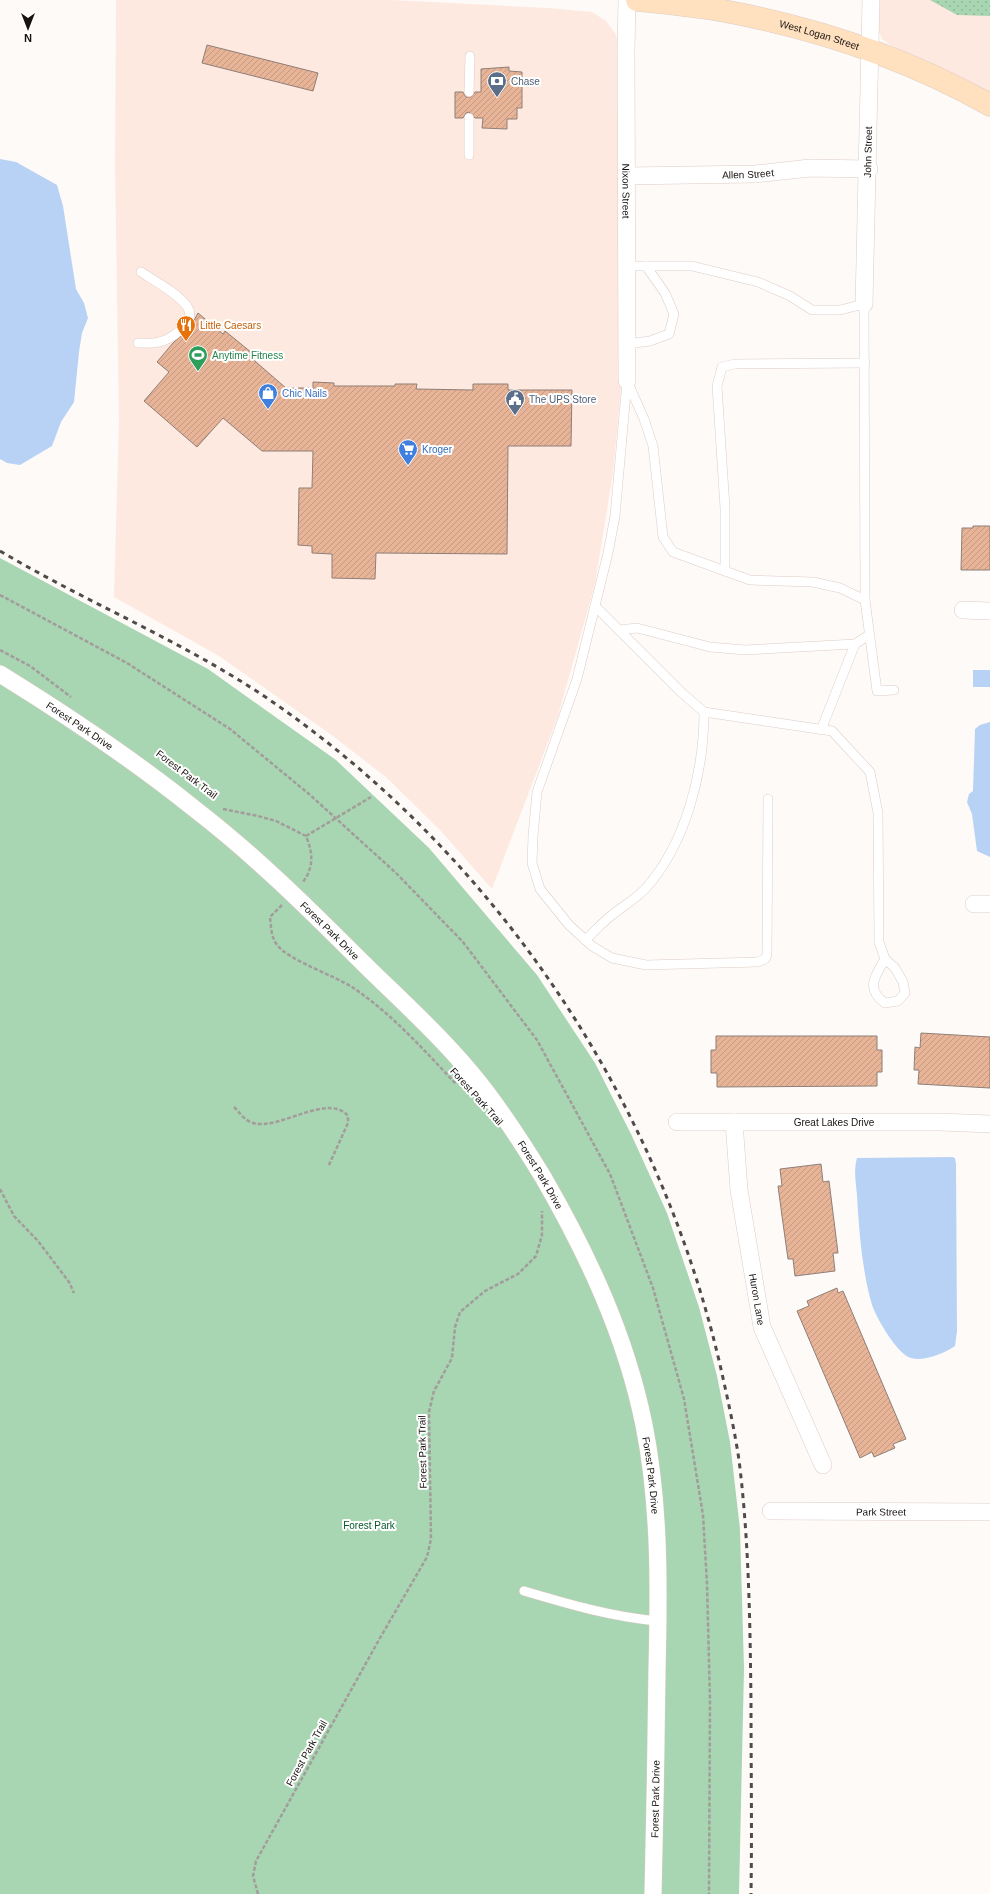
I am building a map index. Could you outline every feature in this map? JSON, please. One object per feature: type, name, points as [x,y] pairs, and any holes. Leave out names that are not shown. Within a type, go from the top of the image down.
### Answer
[{"type":"street","name":"Nixon Street","points":[[627,0],[627,381]]},
{"type":"street","name":"West Logan Street","points":[[637,0],[724,11],[769,21],[849,43],[917,68],[958,87],[990,105]]},
{"type":"street","name":"John Street","points":[[864,304],[869,168],[871,0]]},
{"type":"street","name":"Allen Street","points":[[626,176],[755,174],[810,168],[869,168]]},
{"type":"street","points":[[963,610],[990,611]]},
{"type":"street","name":"Forest Park Drive","points":[[0,674],[57,709],[152,775],[200,812],[292,894],[437,1037],[471,1073],[506,1119],[572,1229],[595,1274],[613,1318],[633,1380],[644,1426],[652,1474],[657,1528],[658,1621],[653,1894]]},
{"type":"street","name":"Great Lakes Drive","points":[[677,1122],[940,1122],[990,1124]]},
{"type":"street","name":"Huron Lane","points":[[734,1122],[739,1190],[762,1327],[823,1465]]},
{"type":"street","name":"Park Street","points":[[771,1511],[990,1512]]},
{"type":"lane","points":[[469,92],[470,56]]},
{"type":"lane","points":[[469,118],[469,155]]},
{"type":"lane","points":[[628,266],[692,266],[758,282],[790,296],[812,310],[840,310],[864,304],[865,600],[877,691],[894,690]]},
{"type":"lane","points":[[628,344],[650,341],[669,334],[674,314],[665,293],[646,266]]},
{"type":"lane","points":[[138,343],[151,344],[170,339],[187,321],[189,314],[188,308],[169,290],[141,272]]},
{"type":"lane","points":[[725,571],[725,508],[718,386],[722,367],[735,364],[865,363]]},
{"type":"lane","points":[[627,381],[644,419],[653,446],[663,537],[673,552],[750,580],[813,582],[840,588],[865,600]]},
{"type":"lane","points":[[627,381],[615,516],[577,679],[538,792],[533,836],[532,863],[540,890],[569,925],[585,940],[612,958],[646,965],[758,962],[764,960],[767,956],[768,799]]},
{"type":"lane","points":[[595,606],[681,692],[704,712],[832,731],[870,772],[878,813],[880,942],[885,959],[895,968],[903,982],[905,993],[898,1001],[885,1003],[877,997],[874,992],[874,979],[885,959]]},
{"type":"lane","points":[[619,630],[637,628],[710,647],[745,650],[855,644],[869,635]]},
{"type":"lane","points":[[821,730],[855,644]]},
{"type":"lane","points":[[585,940],[610,916],[645,889],[662,867],[681,829],[696,790],[704,734],[704,712]]},
{"type":"lane","points":[[524,1591],[578,1606],[630,1618],[658,1621]]},
{"type":"path","points":[[0,595],[127,663],[230,729],[336,818],[396,873],[463,942],[537,1040],[610,1174],[654,1288],[684,1399],[703,1515],[707,1584],[710,1700],[709,1894]]},
{"type":"path","points":[[0,650],[30,666],[74,699]]},
{"type":"path","points":[[306,836],[371,797]]},
{"type":"path","name":"Forest Park Trail","points":[[219,808],[258,816],[287,826],[306,836],[311,849],[312,863],[309,873],[292,894],[270,917],[272,934],[278,946],[289,955],[357,992],[382,1011],[458,1086]]},
{"type":"path","points":[[234,1107],[248,1121],[260,1124],[327,1108],[345,1112],[348,1116],[348,1123],[328,1167]]},
{"type":"path","points":[[0,1189],[14,1216],[38,1241],[68,1282],[74,1293]]},
{"type":"path","name":"Forest Park Trail","points":[[258,1894],[253,1876],[256,1862],[380,1638],[427,1557],[431,1539],[429,1412],[434,1391],[452,1358],[454,1327],[460,1312],[485,1291],[518,1274],[536,1256],[542,1235],[542,1210]]},
{"type":"shaded area","points":[[116,0],[391,0],[548,8],[592,12],[606,21],[615,33],[621,50],[623,367],[613,473],[595,584],[558,716],[492,889],[440,830],[387,778],[333,736],[219,656],[114,597],[119,421],[115,166]]},
{"type":"shaded area","points":[[878,0],[990,0],[990,95],[893,47],[882,39],[878,29]]},
{"type":"green space","points":[[930,0],[990,0],[990,16],[957,15]]},
{"type":"green space","name":"Forest Park","points":[[0,558],[208,669],[336,760],[429,848],[537,975],[595,1063],[631,1134],[667,1213],[699,1307],[717,1376],[730,1442],[740,1529],[744,1669],[739,1894],[0,1894]]},
{"type":"water","points":[[0,159],[16,162],[57,185],[63,206],[76,289],[84,303],[88,318],[82,333],[74,402],[61,422],[52,446],[20,465],[7,463],[0,459]]},
{"type":"water","points":[[973,670],[990,670],[990,687],[973,687]]},
{"type":"water","points":[[990,722],[990,857],[977,851],[972,814],[967,802],[969,794],[973,791],[975,729],[980,725]]},
{"type":"water","points":[[857,1158],[955,1158],[956,1164],[957,1331],[955,1346],[928,1358],[916,1359],[906,1355],[894,1343],[878,1319],[872,1305],[862,1251],[855,1178],[856,1162]]},
{"type":"building","points":[[207,45],[318,73],[313,91],[202,63]]},
{"type":"building","points":[[509,67],[509,71],[522,72],[522,108],[517,108],[517,119],[507,119],[507,129],[482,128],[483,118],[475,118],[469,112],[466,113],[463,118],[455,118],[455,92],[463,92],[466,97],[471,97],[475,92],[481,92],[481,69]]},
{"type":"building","points":[[198,313],[223,334],[225,331],[252,353],[249,356],[286,388],[313,388],[313,382],[334,383],[334,386],[395,386],[395,384],[417,384],[416,389],[473,390],[473,384],[508,384],[508,390],[572,390],[571,446],[508,446],[507,554],[376,553],[375,579],[332,578],[332,554],[312,553],[312,546],[298,545],[299,488],[312,488],[313,451],[262,451],[223,418],[197,447],[144,401],[169,372],[157,362],[173,343],[190,328]]},
{"type":"building","points":[[973,526],[990,526],[990,570],[961,570],[962,528],[973,528]]},
{"type":"building","points":[[921,1033],[990,1037],[990,1088],[918,1084],[919,1070],[914,1070],[915,1047],[920,1048]]},
{"type":"building","points":[[716,1036],[877,1036],[877,1050],[882,1050],[882,1072],[877,1072],[877,1086],[717,1087],[717,1073],[711,1073],[711,1050],[716,1050]]},
{"type":"building","points":[[821,1164],[823,1182],[829,1181],[838,1253],[833,1253],[835,1271],[795,1276],[793,1259],[788,1259],[778,1186],[782,1186],[780,1169]]},
{"type":"building","points":[[837,1288],[838,1293],[843,1291],[906,1439],[893,1444],[895,1448],[874,1457],[872,1452],[860,1458],[797,1311],[809,1306],[807,1301]]},
{"type":"railway","points":[[0,551],[34,571],[175,644],[244,683],[277,705],[359,768],[434,839],[502,916],[563,1000],[616,1089],[660,1182],[696,1278],[723,1378],[739,1460],[747,1551],[749,1611],[751,1702],[751,1894]]},
{"type":"place","name":"Chase","points":[[497,98]]},
{"type":"place","name":"Little Caesars","points":[[186,342]]},
{"type":"place","name":"Anytime Fitness","points":[[198,372]]},
{"type":"place","name":"Chic Nails","points":[[268,410]]},
{"type":"place","name":"The UPS Store","points":[[515,416]]},
{"type":"place","name":"Kroger","points":[[408,466]]}]
